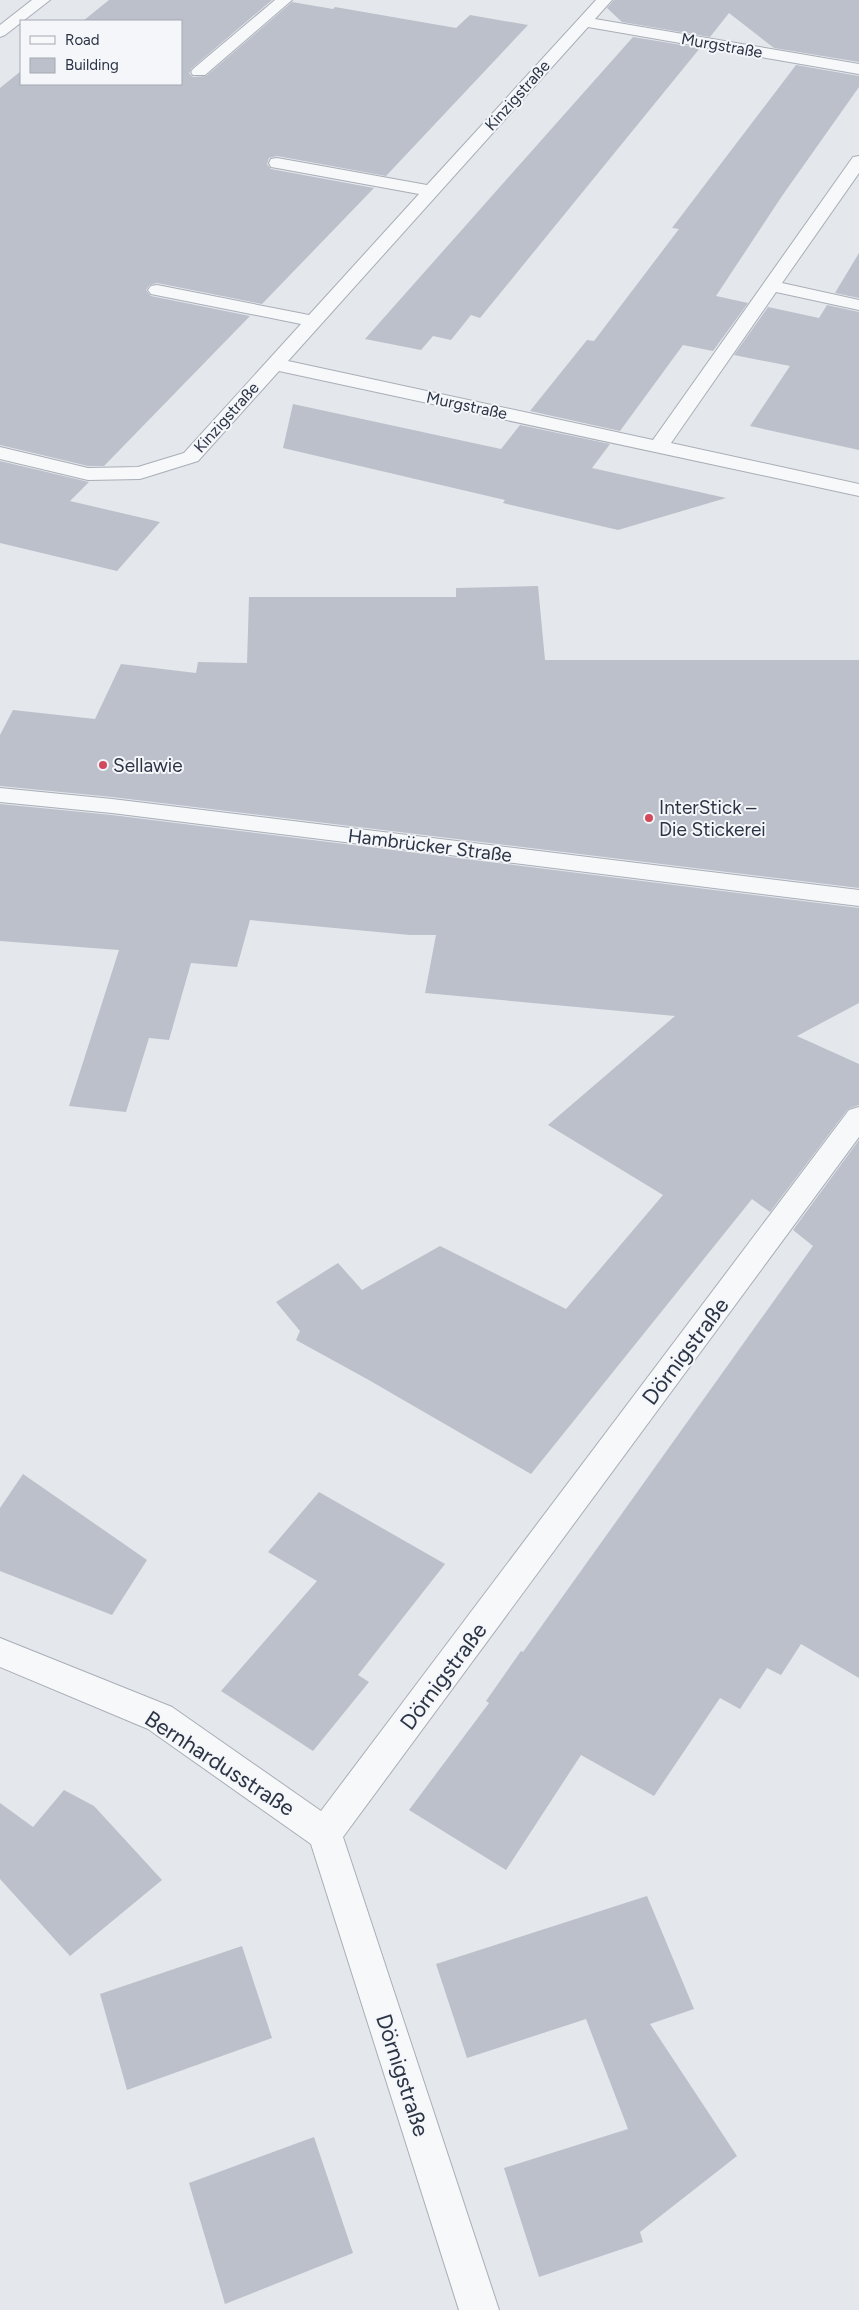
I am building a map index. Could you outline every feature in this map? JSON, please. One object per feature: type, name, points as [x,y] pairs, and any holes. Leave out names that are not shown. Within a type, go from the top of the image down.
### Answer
[{"type":"street","points":[[0,32],[42,0]]},
{"type":"street","points":[[199,72],[284,0]]},
{"type":"street","name":"Kinzigstraße","points":[[0,453],[88,474],[140,473],[191,457],[604,0]]},
{"type":"street","name":"Murgstraße","points":[[584,22],[859,69]]},
{"type":"street","points":[[659,446],[859,161]]},
{"type":"street","points":[[277,163],[430,191]]},
{"type":"street","points":[[771,286],[859,305]]},
{"type":"street","points":[[157,290],[312,321]]},
{"type":"street","name":"Murgstraße","points":[[274,364],[859,490]]},
{"type":"street","name":"Hambrücker Straße","points":[[0,795],[112,806],[859,898]]},
{"type":"street","name":"Dörnigstraße","points":[[479,2310],[325,1834],[859,1117]]},
{"type":"street","name":"Bernhardusstraße","points":[[0,1652],[160,1718],[325,1834]]},
{"type":"building","points":[[109,0],[272,0],[192,68],[189,73],[193,77],[206,76],[292,2],[333,9],[335,7],[456,28],[470,15],[528,25],[386,176],[277,156],[269,158],[267,164],[271,169],[374,188],[262,304],[157,283],[150,285],[146,290],[151,296],[250,316],[104,466],[88,466],[0,445],[0,88],[20,72],[20,85],[182,85],[182,20],[84,20]]},
{"type":"building","points":[[614,0],[859,0],[859,62],[774,48],[729,13],[710,37],[622,22],[607,8]]},
{"type":"building","points":[[633,37],[700,48],[480,318],[471,315],[451,340],[433,336],[421,350],[365,339]]},
{"type":"building","points":[[796,65],[859,76],[859,87],[782,196],[716,296],[748,303],[713,351],[683,345],[620,431],[530,411],[587,340],[594,341],[679,229],[672,228]]},
{"type":"building","points":[[859,253],[859,298],[835,293]]},
{"type":"building","points":[[827,305],[859,312],[859,450],[750,426],[790,366],[734,355],[768,307],[819,318]]},
{"type":"building","points":[[293,404],[501,449],[520,425],[610,444],[592,468],[726,498],[618,530],[503,503],[505,500],[283,448]]},
{"type":"building","points":[[0,461],[89,482],[70,501],[160,522],[117,571],[0,543]]},
{"type":"building","points":[[538,586],[545,660],[859,660],[859,888],[112,797],[0,786],[0,735],[13,710],[95,719],[121,664],[196,673],[198,662],[247,663],[249,597],[456,597],[456,588]]},
{"type":"building","points":[[0,804],[112,815],[859,908],[859,1003],[797,1036],[859,1064],[859,1105],[848,1109],[770,1212],[752,1199],[531,1474],[296,1340],[300,1331],[276,1302],[338,1263],[362,1290],[440,1246],[566,1309],[663,1195],[548,1125],[675,1016],[425,993],[436,935],[410,935],[250,920],[237,967],[191,963],[169,1040],[149,1038],[126,1112],[69,1106],[119,950],[0,941]]},
{"type":"building","points":[[859,1140],[859,1678],[801,1644],[781,1675],[767,1668],[740,1709],[720,1698],[654,1796],[581,1755],[506,1870],[409,1810],[489,1703],[486,1701],[521,1651],[523,1652],[813,1246],[793,1230]]},
{"type":"building","points":[[23,1474],[147,1560],[112,1615],[0,1571],[0,1508]]},
{"type":"building","points":[[319,1492],[445,1564],[358,1675],[369,1682],[313,1751],[221,1691],[317,1581],[268,1552]]},
{"type":"building","points":[[64,1790],[94,1806],[162,1880],[70,1956],[0,1879],[0,1803],[33,1827]]},
{"type":"building","points":[[647,1896],[694,2009],[650,2024],[737,2156],[640,2232],[643,2242],[539,2277],[504,2168],[628,2129],[586,2019],[467,2058],[436,1964]]},
{"type":"building","points":[[242,1946],[272,2038],[127,2090],[100,1994]]},
{"type":"building","points":[[314,2137],[353,2253],[225,2304],[189,2183]]},
{"type":"place","name":"Sellawie","points":[[103,765]]},
{"type":"place","name":"InterStick – Die Stickerei","points":[[649,818]]}]
